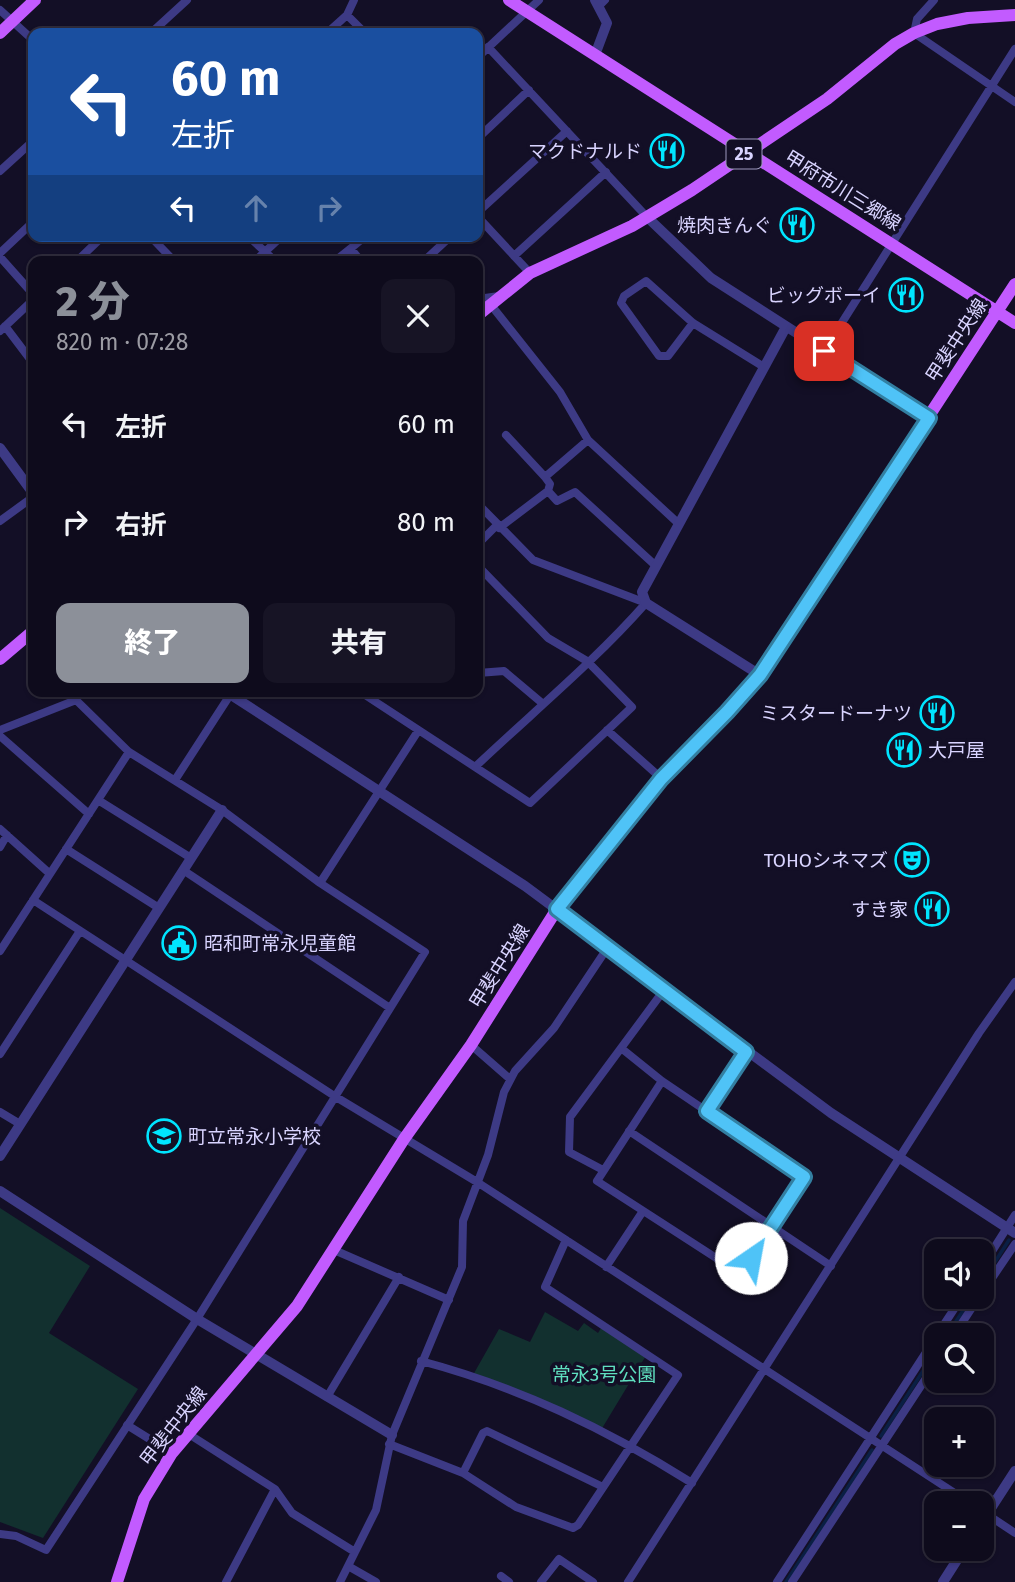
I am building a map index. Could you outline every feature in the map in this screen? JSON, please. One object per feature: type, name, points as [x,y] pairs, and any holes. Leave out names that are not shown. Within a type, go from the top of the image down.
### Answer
[{"type":"main road","points":[[0,33],[35,0]]},
{"type":"main road","name":"甲府市川三郷線","points":[[509,0],[1015,323]]},
{"type":"main road","name":"25","points":[[483,311],[530,273],[648,217],[747,153],[914,33],[937,24],[968,18],[1015,15]]},
{"type":"main road","name":"甲斐中央線","points":[[117,1582],[144,1499],[172,1453],[297,1306],[404,1139],[471,1045],[557,909],[661,779],[760,675],[1015,284]]},
{"type":"main road","points":[[0,659],[28,635]]},
{"type":"street","points":[[156,28],[187,0]]},
{"type":"street","points":[[333,28],[347,15],[354,0]]},
{"type":"street","points":[[483,52],[539,0]]},
{"type":"street","points":[[934,0],[917,19],[914,33],[1015,102]]},
{"type":"street","points":[[595,55],[607,23],[600,2]]},
{"type":"street","points":[[0,10],[28,35]]},
{"type":"street","points":[[347,15],[360,28]]},
{"type":"street","points":[[488,47],[648,217],[711,278],[929,418]]},
{"type":"street","points":[[824,351],[1015,50]]},
{"type":"street","points":[[483,133],[529,90]]},
{"type":"street","points":[[483,210],[568,131]]},
{"type":"street","points":[[0,171],[28,146]]},
{"type":"street","points":[[514,256],[606,172]]},
{"type":"street","points":[[483,221],[530,273]]},
{"type":"street","points":[[28,227],[0,255],[28,289]]},
{"type":"street","points":[[81,256],[97,242]]},
{"type":"street","points":[[156,242],[168,256]]},
{"type":"street","points":[[254,242],[269,256]]},
{"type":"street","points":[[261,256],[276,242]]},
{"type":"street","points":[[342,256],[359,242]]},
{"type":"street","points":[[429,256],[445,242]]},
{"type":"street","points":[[351,249],[357,256]]},
{"type":"street","points":[[693,323],[668,356],[659,356],[621,303],[624,296],[646,281],[693,323],[764,367]]},
{"type":"street","points":[[483,298],[502,296]]},
{"type":"street","points":[[28,305],[2,328],[28,356]]},
{"type":"street","points":[[491,305],[559,392],[587,440],[679,524]]},
{"type":"street","points":[[646,603],[642,592],[786,327]]},
{"type":"street","points":[[483,540],[548,491],[550,484],[506,435]]},
{"type":"street","points":[[545,477],[587,440]]},
{"type":"street","points":[[0,448],[28,488]]},
{"type":"street","points":[[548,491],[557,501],[575,492],[656,566]]},
{"type":"street","points":[[0,522],[28,499]]},
{"type":"street","points":[[483,510],[533,560],[646,603],[760,675]]},
{"type":"street","points":[[368,697],[530,803],[632,707],[587,661],[548,638],[483,571]]},
{"type":"street","points":[[475,767],[587,661],[608,646],[646,603]]},
{"type":"street","points":[[483,673],[504,671],[542,704]]},
{"type":"street","points":[[175,780],[226,697]]},
{"type":"street","points":[[234,697],[557,909],[746,1052],[900,1158],[1011,1230]]},
{"type":"street","points":[[0,730],[76,700],[129,752],[222,810],[320,883],[425,952],[197,1319],[46,1550],[16,1536],[0,1534]]},
{"type":"street","points":[[607,730],[661,779]]},
{"type":"street","points":[[320,883],[418,731]]},
{"type":"street","points":[[0,736],[89,814]]},
{"type":"street","points":[[0,951],[129,752]]},
{"type":"street","points":[[98,800],[191,858]]},
{"type":"street","points":[[0,1156],[222,810]]},
{"type":"street","points":[[0,847],[4,832],[49,873]]},
{"type":"street","points":[[66,849],[159,908]]},
{"type":"street","points":[[183,870],[390,1008]]},
{"type":"street","points":[[33,900],[336,1097],[477,1182],[951,1491]]},
{"type":"street","points":[[0,1054],[80,931]]},
{"type":"street","points":[[340,1582],[376,1510],[391,1439],[421,1361],[462,1268],[463,1221],[510,1079],[554,1028],[608,947]]},
{"type":"street","points":[[628,1582],[1015,982]]},
{"type":"street","points":[[603,1170],[569,1152],[570,1117],[664,990]]},
{"type":"street","points":[[471,1045],[510,1079]]},
{"type":"street","points":[[621,1048],[662,1081],[804,1177],[741,1274],[597,1181],[662,1081]]},
{"type":"street","points":[[707,1111],[746,1052]]},
{"type":"street","points":[[0,1112],[20,1124]]},
{"type":"street","points":[[629,1131],[831,1266]]},
{"type":"street","points":[[0,1191],[197,1319],[391,1439],[463,1473],[516,1507],[573,1528],[578,1525],[678,1375],[545,1287],[566,1240]]},
{"type":"street","points":[[606,1267],[643,1210]]},
{"type":"street","points":[[994,1252],[1011,1230],[1015,1215]]},
{"type":"street","points":[[994,1276],[1015,1244]]},
{"type":"street","points":[[334,1250],[449,1300]]},
{"type":"street","points":[[327,1397],[399,1277]]},
{"type":"street","points":[[777,1582],[924,1356]]},
{"type":"street","points":[[421,1361],[515,1390],[631,1445],[692,1483]]},
{"type":"street","points":[[792,1582],[924,1381]]},
{"type":"street","points":[[127,1425],[172,1453]]},
{"type":"street","points":[[463,1473],[483,1433],[487,1431],[603,1487]]},
{"type":"street","points":[[187,1433],[275,1489],[292,1513],[355,1552]]},
{"type":"street","points":[[994,1501],[1015,1471]]},
{"type":"street","points":[[226,1582],[275,1489]]},
{"type":"street","points":[[994,1521],[1015,1533]]},
{"type":"street","points":[[541,1582],[559,1559],[593,1582]]},
{"type":"street","points":[[943,1582],[956,1561]]},
{"type":"street","points":[[348,1566],[376,1582]]},
{"type":"street","points":[[501,1576],[509,1582]]},
{"type":"green space","points":[[0,1208],[90,1266],[49,1333],[138,1389],[43,1538],[0,1522]]},
{"type":"green space","name":"常永3号公園","points":[[545,1312],[578,1331],[584,1323],[598,1333],[603,1325],[647,1354],[601,1430],[473,1375],[499,1329],[530,1342]]},
{"type":"waterway","points":[[994,1263],[1009,1240]]},
{"type":"waterway","points":[[955,1323],[964,1309]]},
{"type":"waterway","points":[[881,1436],[924,1370]]},
{"type":"waterway","points":[[786,1582],[872,1450]]},
{"type":"place","name":"マクドナルド","points":[[667,151]]},
{"type":"place","name":"焼肉きんぐ","points":[[797,225]]},
{"type":"place","name":"ビッグボーイ","points":[[906,295]]},
{"type":"place","name":"ミスタードーナツ","points":[[937,713]]},
{"type":"place","name":"大戸屋","points":[[904,750]]},
{"type":"place","name":"TOHOシネマズ","points":[[912,860]]},
{"type":"place","name":"すき家","points":[[932,909]]},
{"type":"place","name":"昭和町常永児童館","points":[[179,943]]},
{"type":"place","name":"町立常永小学校","points":[[164,1136]]},
{"type":"route","points":[[751,1258],[804,1177],[707,1111],[746,1052],[557,909],[661,779],[760,675],[929,418],[824,351]]}]
